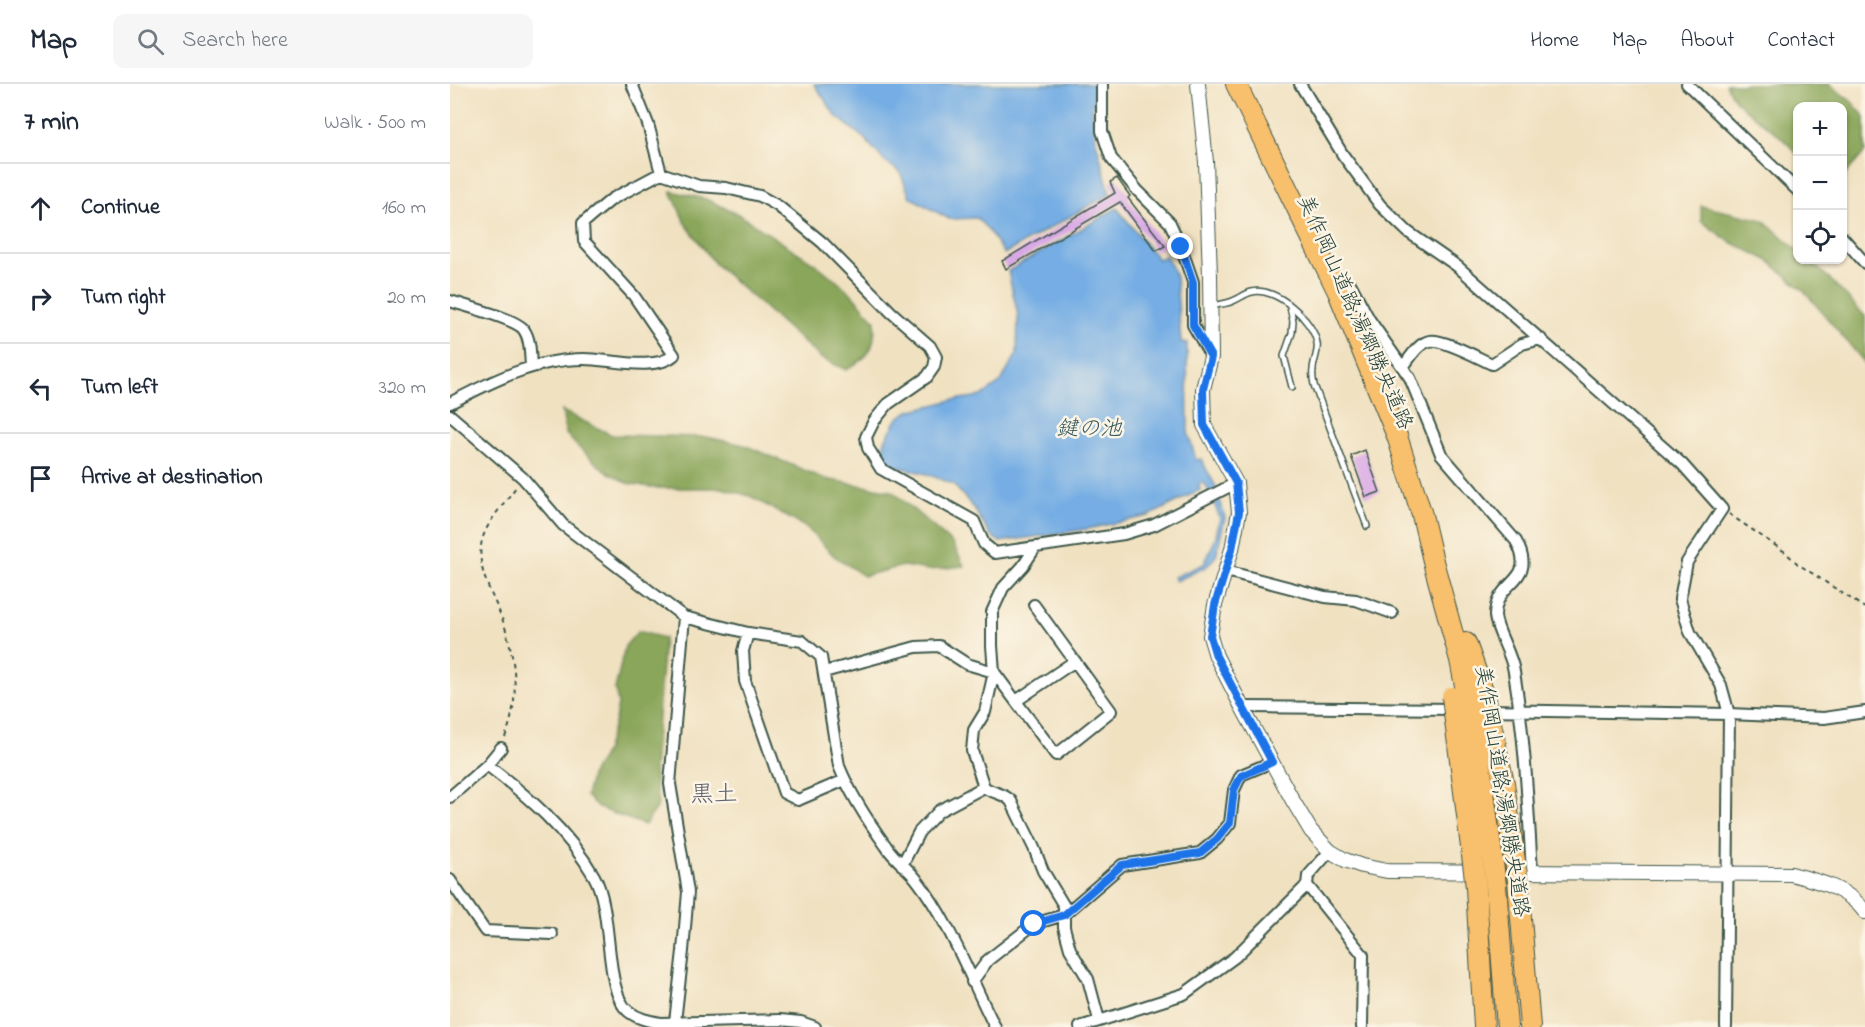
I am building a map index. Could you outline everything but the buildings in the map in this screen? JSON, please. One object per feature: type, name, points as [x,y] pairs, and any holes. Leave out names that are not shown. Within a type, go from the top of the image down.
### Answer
[{"type":"highway","name":"美作岡山道路;湯郷勝央道路","points":[[1222,84],[1334,312],[1369,395],[1436,571]]},
{"type":"highway","name":"美作岡山道路;湯郷勝央道路","points":[[1236,84],[1338,292],[1375,378],[1413,483],[1460,660],[1462,700],[1483,784],[1496,885],[1507,1027]]},
{"type":"highway","points":[[1462,700],[1504,783],[1525,877],[1530,1027]]},
{"type":"highway","points":[[1462,700],[1471,879],[1484,1027]]},
{"type":"street","points":[[632,84],[648,124],[662,173]]},
{"type":"street","points":[[1102,84],[1102,131],[1111,158],[1137,190],[1170,223],[1193,282],[1193,325],[1211,357]]},
{"type":"street","points":[[1198,84],[1206,162],[1211,357],[1203,389],[1204,425],[1236,483],[1239,512],[1226,571],[1215,605],[1210,636],[1216,656],[1242,707],[1311,831],[1330,850],[1353,863],[1387,871],[1471,879],[1727,872],[1791,874],[1830,884],[1860,905],[1865,912]]},
{"type":"street","points":[[1300,84],[1343,155],[1380,205],[1408,232],[1457,266],[1682,464],[1722,509],[1687,562],[1680,599],[1690,632],[1720,685],[1729,714],[1726,1027]]},
{"type":"street","points":[[1687,84],[1793,187]]},
{"type":"street","points":[[450,403],[502,376],[560,360],[661,363],[674,355],[634,296],[584,240],[583,223],[612,199],[662,173],[699,186],[726,188],[760,196],[778,206],[823,243],[891,312],[930,346],[936,357],[934,367],[927,377],[888,404],[874,421],[866,437],[868,448],[881,469],[974,521],[984,544],[995,553],[1124,534],[1154,525],[1236,483]]},
{"type":"street","points":[[1847,243],[1865,263]]},
{"type":"street","points":[[1351,285],[1369,319],[1410,378],[1441,454],[1516,541],[1522,554],[1524,565],[1518,577],[1497,600],[1495,619],[1513,662],[1525,748],[1525,877]]},
{"type":"street","points":[[450,301],[511,321],[524,329],[529,342],[531,367]]},
{"type":"street","points":[[1403,367],[1419,346],[1431,341],[1446,344],[1492,364],[1522,344],[1541,339]]},
{"type":"street","points":[[450,415],[523,478],[563,525],[684,617],[748,633],[802,641],[821,657],[839,766],[845,780],[886,848],[917,880],[953,936],[972,982],[995,1027]]},
{"type":"street","points":[[1035,548],[1023,566],[1003,588],[992,612],[994,672],[985,712],[974,730],[972,751],[984,787],[991,792],[1005,795],[1011,801],[1043,871],[1064,906],[1064,927],[1070,949],[1088,979],[1099,1020]]},
{"type":"street","points":[[1226,571],[1325,597],[1356,600],[1392,613]]},
{"type":"street","points":[[824,672],[916,646],[939,646],[967,664],[994,672],[1056,754],[1111,711],[1034,605]]},
{"type":"street","points":[[675,1022],[688,892],[670,784],[684,617]]},
{"type":"street","points":[[748,633],[743,651],[745,681],[784,793],[798,800],[845,780]]},
{"type":"street","points":[[1016,700],[1075,661]]},
{"type":"street","points":[[1242,707],[1462,700],[1520,711],[1729,714],[1824,718],[1865,712]]},
{"type":"street","points":[[450,797],[487,765],[501,748]]},
{"type":"street","points":[[972,982],[988,960],[1034,924],[1064,915],[1122,865],[1200,853],[1217,839],[1230,823],[1234,790],[1241,776],[1272,762]]},
{"type":"street","points":[[487,765],[516,787],[553,823],[579,852],[596,878],[604,897],[615,991],[627,1010],[643,1020],[675,1022],[780,1020],[801,1022],[815,1027]]},
{"type":"street","points":[[903,865],[919,832],[939,811],[984,787]]},
{"type":"street","points":[[1080,1027],[1184,994],[1236,957],[1307,885],[1308,876],[1330,850]]},
{"type":"street","points":[[450,879],[485,931],[552,934]]},
{"type":"street","points":[[1307,885],[1363,955],[1362,1027]]},
{"type":"lane","points":[[1210,306],[1232,302],[1251,292],[1264,291],[1278,296],[1300,314],[1311,328],[1318,343],[1313,369],[1314,384],[1367,526]]},
{"type":"lane","points":[[1289,305],[1293,321],[1292,333],[1284,356],[1292,387]]},
{"type":"path","points":[[501,748],[511,724],[515,690],[513,653],[504,623],[482,572],[480,548],[483,535],[523,478]]},
{"type":"path","points":[[1722,509],[1785,552],[1798,564],[1865,608]]},
{"type":"green space","points":[[1726,84],[1829,84],[1851,101],[1865,117],[1865,152],[1847,172],[1847,102],[1793,102],[1793,150],[1777,134],[1741,106]]},
{"type":"green space","points":[[671,191],[706,199],[738,214],[817,265],[849,291],[875,320],[874,338],[866,356],[846,370],[821,358],[715,264],[685,223]]},
{"type":"green space","points":[[1701,206],[1763,220],[1793,246],[1793,264],[1813,264],[1865,316],[1865,363],[1805,292],[1769,261],[1729,241],[1701,221]]},
{"type":"green space","points":[[562,411],[612,435],[707,437],[744,445],[825,479],[892,491],[953,544],[964,566],[929,570],[903,566],[864,576],[834,556],[807,528],[750,496],[722,488],[656,488],[627,483],[604,470],[566,434]]},
{"type":"green space","points":[[638,631],[664,638],[654,769],[658,805],[645,825],[599,808],[586,796],[591,776],[605,752],[615,720],[618,704],[615,689],[625,646]]},
{"type":"water","points":[[814,84],[1096,84],[1092,111],[1096,141],[1110,194],[1004,254],[977,218],[949,219],[910,197],[900,172],[885,162],[865,139],[836,116]]},
{"type":"water","name":"鍵の池","points":[[1117,208],[1158,259],[1166,256],[1176,277],[1181,342],[1187,343],[1188,432],[1196,460],[1201,459],[1216,487],[1225,518],[1216,556],[1206,567],[1176,581],[1174,577],[1204,564],[1215,540],[1220,518],[1208,489],[1202,482],[1199,484],[1200,490],[1149,516],[1087,529],[1000,542],[990,535],[973,507],[953,484],[927,474],[887,464],[882,456],[885,440],[898,418],[909,411],[981,396],[1000,383],[1017,354],[1018,315],[1008,271]]},
{"type":"district","name":"黒土","points":[[714,793]]},
{"type":"route","points":[[1034,924],[1064,915],[1122,865],[1200,853],[1217,839],[1230,823],[1234,790],[1241,776],[1272,762],[1216,656],[1210,636],[1215,605],[1232,549],[1239,512],[1236,483],[1204,425],[1203,389],[1211,357],[1193,325],[1193,282],[1181,247]]}]
